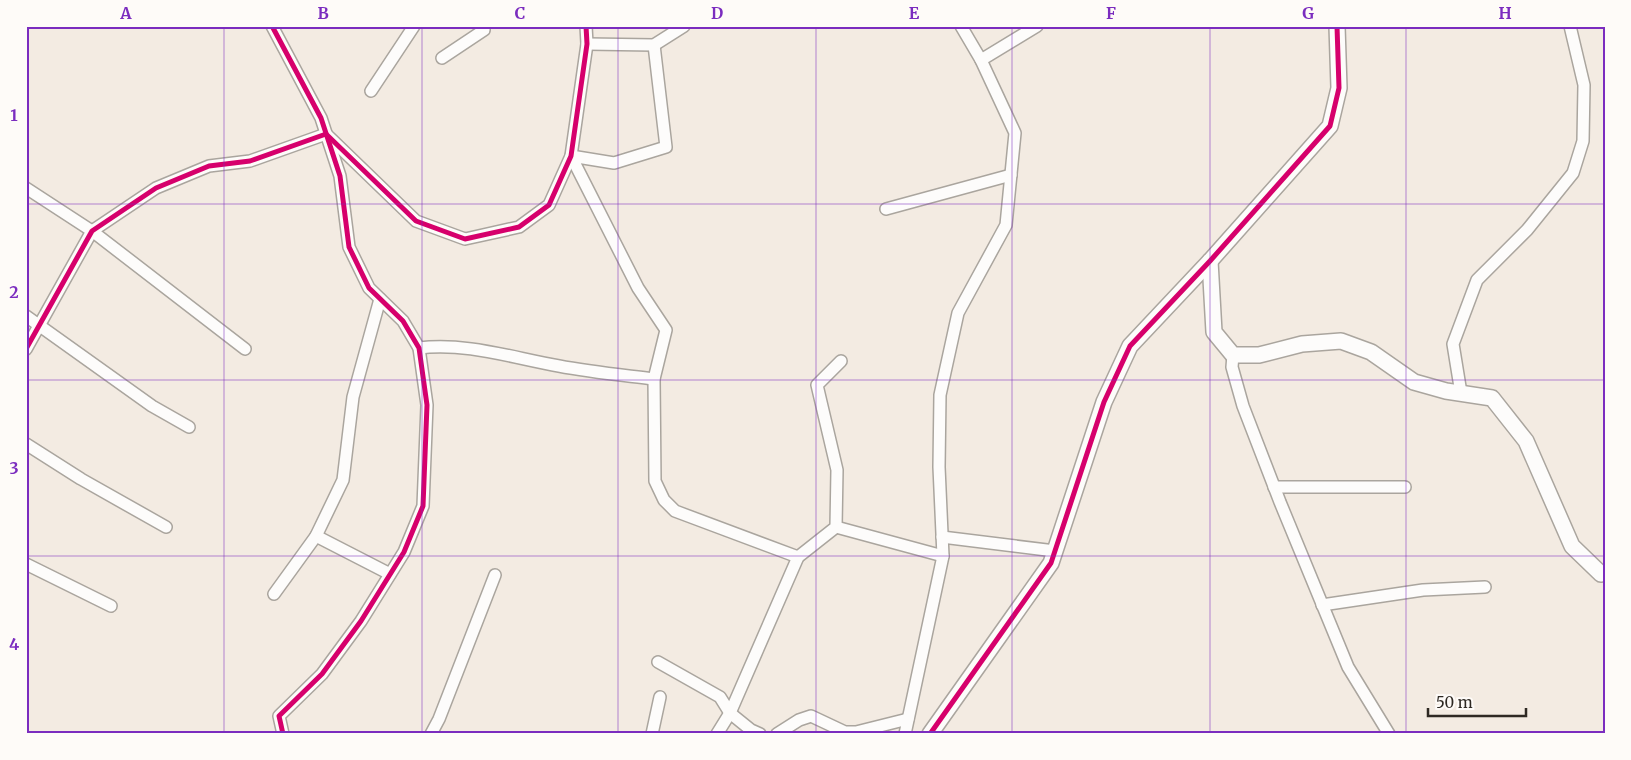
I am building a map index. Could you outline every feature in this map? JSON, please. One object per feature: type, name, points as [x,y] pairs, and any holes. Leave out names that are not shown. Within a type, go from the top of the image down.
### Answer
[{"type":"street","points":[[272,26],[321,118],[340,176],[349,247],[369,288],[403,321],[419,348],[427,405],[423,506],[404,552],[322,674],[279,716],[283,734]]},
{"type":"street","points":[[371,91],[414,26]]},
{"type":"street","points":[[442,58],[484,30],[484,26]]},
{"type":"street","points":[[326,134],[416,221],[465,239],[519,227],[549,205],[570,156],[587,44],[586,26]]},
{"type":"street","points":[[587,44],[654,45],[684,26]]},
{"type":"street","points":[[905,734],[943,556],[939,467],[940,395],[958,313],[1006,225],[1015,133],[981,60],[961,26]]},
{"type":"street","points":[[981,60],[1037,26]]},
{"type":"street","points":[[930,734],[1051,563],[1104,402],[1130,346],[1210,261],[1330,126],[1339,88],[1337,26]]},
{"type":"street","points":[[1461,393],[1454,344],[1477,280],[1528,230],[1573,173],[1583,141],[1584,85],[1570,26]]},
{"type":"street","points":[[570,156],[614,163],[666,147],[654,45]]},
{"type":"street","points":[[26,349],[92,231],[156,188],[191,173],[208,166],[250,161],[326,134]]},
{"type":"street","points":[[570,156],[638,288],[666,330],[654,379],[655,482],[664,500],[675,511],[798,557]]},
{"type":"street","points":[[886,209],[1011,175]]},
{"type":"street","points":[[26,188],[92,231],[244,349]]},
{"type":"street","points":[[1210,261],[1214,332],[1233,355],[1232,367],[1243,406],[1348,667],[1389,734]]},
{"type":"street","points":[[274,594],[316,536],[343,480],[353,397],[380,299]]},
{"type":"street","points":[[26,316],[152,406],[189,427]]},
{"type":"street","points":[[1233,355],[1259,355],[1302,344],[1341,341],[1371,352],[1414,382],[1492,398],[1526,441],[1572,546],[1601,574],[1605,573]]},
{"type":"street","points":[[419,348],[434,346],[451,347],[558,366],[654,379]]},
{"type":"street","points":[[836,527],[837,470],[818,385],[841,361]]},
{"type":"street","points":[[26,444],[166,527]]},
{"type":"street","points":[[1274,487],[1405,487]]},
{"type":"street","points":[[836,527],[943,556]]},
{"type":"street","points":[[716,734],[730,713],[798,557],[836,527]]},
{"type":"street","points":[[316,536],[390,574]]},
{"type":"street","points":[[942,537],[1055,552]]},
{"type":"street","points":[[26,564],[112,606]]},
{"type":"street","points":[[431,734],[439,719],[495,575]]},
{"type":"street","points":[[1322,605],[1423,590],[1485,587]]},
{"type":"street","points":[[658,662],[720,697],[730,713],[751,730],[760,734]]},
{"type":"street","points":[[652,734],[660,697]]},
{"type":"street","points":[[777,734],[799,720],[811,716],[845,732],[856,732],[908,719]]},
{"type":"cycle path","points":[[272,26],[321,118],[340,176],[349,247],[369,288],[403,321],[419,348],[427,405],[423,506],[404,552],[361,621],[322,674],[279,716],[283,734]]},
{"type":"cycle path","points":[[26,349],[92,231],[156,188],[209,166],[250,161],[326,134],[416,221],[465,239],[519,227],[549,205],[571,156],[587,44],[586,26]]},
{"type":"cycle path","points":[[930,734],[1051,563],[1104,402],[1130,346],[1210,261],[1330,126],[1339,88],[1337,26]]}]
